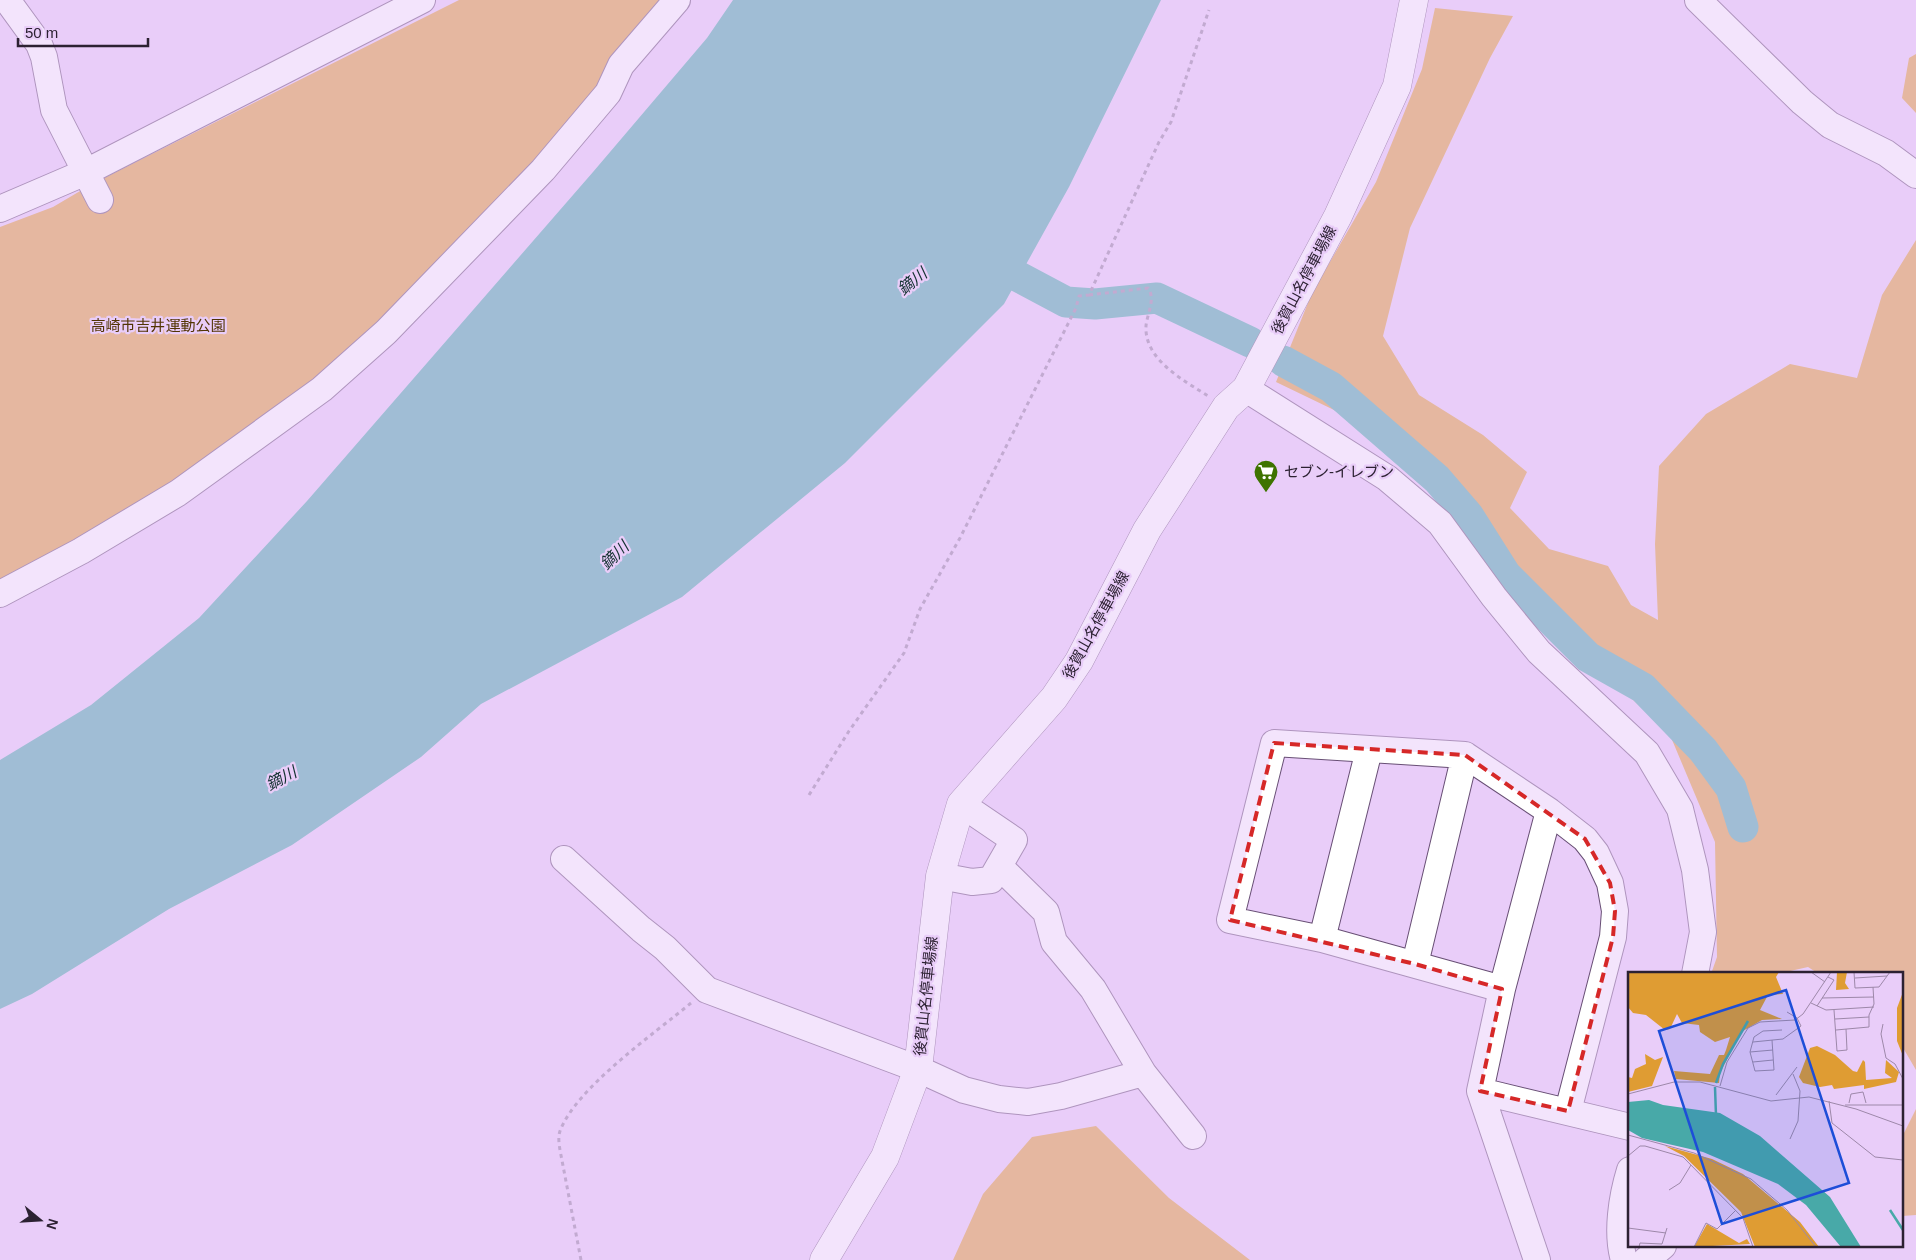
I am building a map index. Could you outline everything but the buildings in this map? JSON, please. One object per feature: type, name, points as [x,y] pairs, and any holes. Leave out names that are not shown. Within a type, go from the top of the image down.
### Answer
[{"type":"main road","name":"後賀山名停車場線","points":[[824,1260],[885,1157],[918,1069],[940,876],[961,804],[1054,698],[1079,661],[1147,530],[1236,398],[1338,216],[1397,86],[1414,0]]},
{"type":"street","points":[[6,0],[39,44],[44,57],[54,110],[100,200]]},
{"type":"street","points":[[0,209],[86,172],[422,0]]},
{"type":"street","points":[[0,594],[81,551],[178,494],[322,389],[386,332],[543,170],[608,92],[621,65],[678,0]]},
{"type":"street","points":[[1698,0],[1736,36],[1742,45],[1830,125],[1886,153],[1916,175]]},
{"type":"street","points":[[1236,398],[1387,478],[1440,522],[1494,597],[1539,652],[1647,753],[1680,809],[1695,870],[1704,932],[1695,972]]},
{"type":"street","points":[[1502,990],[1322,939],[1230,920],[1274,743],[1465,755],[1549,811],[1585,839],[1596,853],[1610,883],[1615,911],[1613,937],[1568,1111]]},
{"type":"street","points":[[1322,939],[1369,750]]},
{"type":"street","points":[[1415,964],[1465,755]]},
{"type":"street","points":[[940,876],[972,882],[991,880],[1014,840],[961,804]]},
{"type":"street","points":[[1537,1260],[1480,1091],[1502,990],[1549,811]]},
{"type":"street","points":[[564,859],[641,930],[665,948],[707,990],[918,1069],[964,1090],[999,1099],[1028,1102],[1061,1096],[1143,1073]]},
{"type":"street","points":[[999,866],[1046,912],[1054,942],[1093,989],[1143,1073],[1193,1136]]},
{"type":"street","points":[[1480,1091],[1628,1126]]},
{"type":"street","points":[[1624,1260],[1622,1252],[1622,1213],[1628,1181]]},
{"type":"street","points":[[1646,1260],[1661,1248]]},
{"type":"path","points":[[1089,295],[1159,142],[1171,122],[1209,10]]},
{"type":"path","points":[[809,795],[849,731],[904,653],[920,609],[960,538],[1076,308],[1079,296],[1148,288],[1151,292],[1151,303],[1146,327],[1148,339],[1156,354],[1186,384],[1236,398]]},
{"type":"path","points":[[581,1260],[560,1150],[559,1134],[566,1118],[580,1099],[601,1078],[707,990]]},
{"type":"highlighted area","points":[[1274,743],[1465,755],[1585,839],[1610,883],[1615,911],[1613,937],[1568,1111],[1480,1091],[1502,989],[1415,964],[1230,920]]},
{"type":"green space","name":"高崎市吉井運動公園","points":[[459,0],[684,0],[392,337],[0,600],[0,227],[53,207],[92,184]]},
{"type":"green space","points":[[1435,8],[1513,16],[1490,58],[1410,228],[1383,336],[1419,395],[1483,435],[1527,472],[1510,508],[1549,549],[1608,566],[1631,605],[1658,620],[1655,544],[1659,466],[1706,414],[1790,364],[1857,378],[1882,295],[1916,240],[1916,1070],[1904,1049],[1904,972],[1816,972],[1808,967],[1786,972],[1712,972],[1717,957],[1715,842],[1670,735],[1608,676],[1553,602],[1361,423],[1276,382],[1312,293],[1376,182],[1422,69]]},
{"type":"green space","points":[[1916,54],[1916,113],[1902,98],[1909,58]]},
{"type":"green space","points":[[1916,1109],[1916,1215],[1904,1216],[1904,1133]]},
{"type":"green space","points":[[1096,1126],[1169,1198],[1250,1260],[953,1260],[983,1194],[1032,1137]]},
{"type":"water","name":"鏑川","points":[[733,0],[1161,0],[1069,187],[1004,304],[845,463],[682,597],[481,704],[421,757],[292,845],[169,909],[32,994],[0,1009],[0,760],[91,705],[199,618],[307,501],[593,172],[707,38]]},
{"type":"waterway","points":[[980,263],[1019,277],[1066,302],[1095,304],[1157,298],[1250,342]]},
{"type":"waterway","points":[[1283,361],[1331,387],[1437,479],[1468,515],[1506,575],[1588,657],[1643,688],[1703,750],[1731,788],[1743,827]]},
{"type":"place","name":"セブン-イレブン","points":[[1266,493]]}]
